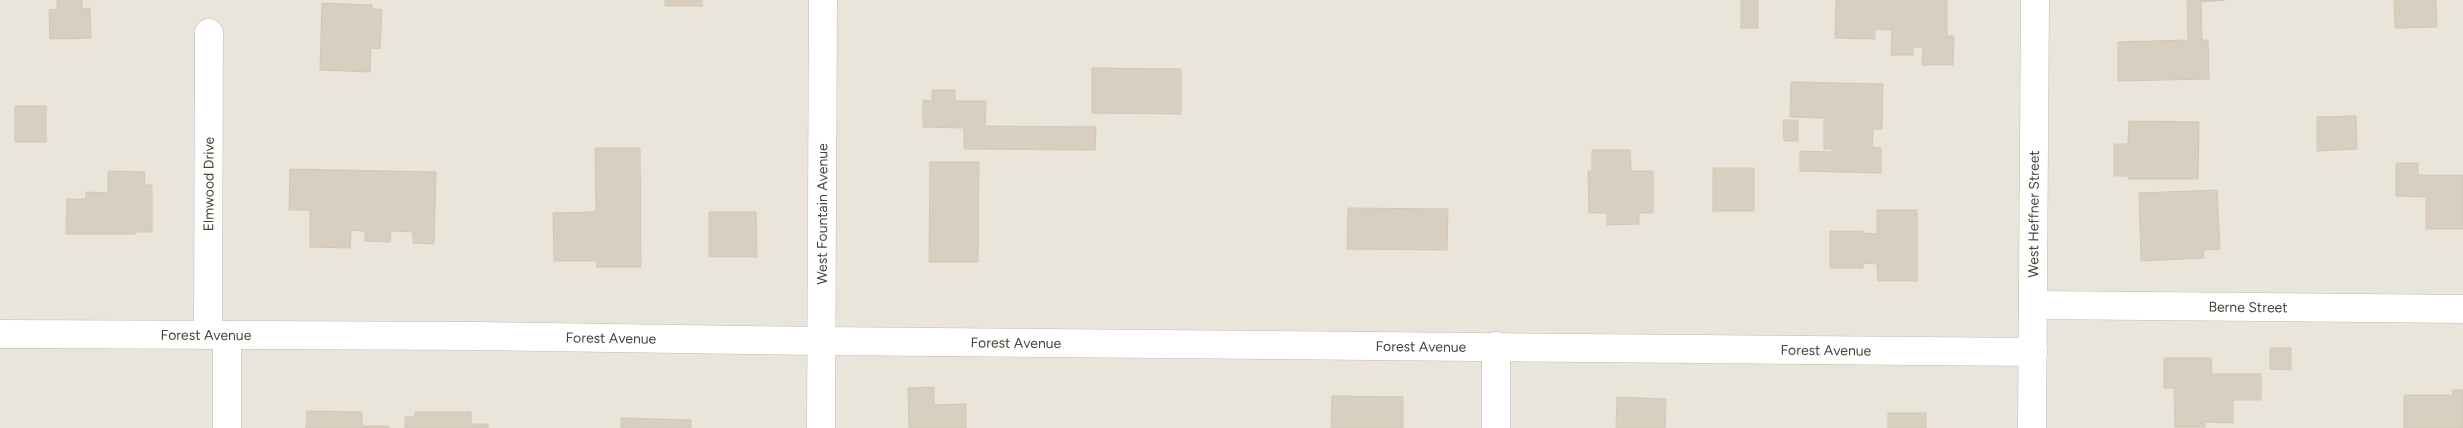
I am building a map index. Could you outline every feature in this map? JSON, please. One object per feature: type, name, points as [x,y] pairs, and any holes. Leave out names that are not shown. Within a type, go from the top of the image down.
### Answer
[{"type":"street","name":"West Fountain Avenue","points":[[821,428],[823,0]]},
{"type":"street","name":"West Heffner Street","points":[[2032,428],[2035,0]]},
{"type":"street","name":"Elmwood Drive","points":[[209,33],[217,335],[227,428]]},
{"type":"street","name":"Berne Street","points":[[2033,305],[2463,309]]},
{"type":"street","name":"Forest Avenue","points":[[0,334],[466,336],[822,342],[1496,346],[2033,352]]},
{"type":"street","points":[[1496,346],[1496,428]]},
{"type":"shaded area","points":[[0,0],[2463,0],[2463,428],[0,428]]},
{"type":"building","points":[[57,0],[82,0],[82,9],[90,8],[91,38],[50,39],[49,10],[57,9]]},
{"type":"building","points":[[665,0],[702,0],[702,6],[665,6]]},
{"type":"building","points":[[1741,0],[1758,0],[1758,28],[1741,28]]},
{"type":"building","points":[[1836,0],[1947,0],[1947,36],[1954,36],[1953,65],[1922,65],[1923,47],[1913,47],[1913,55],[1891,55],[1892,30],[1875,29],[1875,39],[1835,38]]},
{"type":"building","points":[[2187,0],[2225,0],[2201,2],[2202,40],[2208,40],[2209,79],[2118,81],[2118,42],[2188,40]]},
{"type":"building","points":[[2394,0],[2436,0],[2437,27],[2395,28]]},
{"type":"building","points":[[322,3],[372,5],[372,9],[382,10],[380,49],[371,48],[370,72],[320,70]]},
{"type":"building","points":[[1092,68],[1181,69],[1181,114],[1092,113]]},
{"type":"building","points":[[1791,82],[1883,84],[1882,129],[1873,129],[1872,147],[1881,148],[1881,173],[1800,171],[1800,151],[1832,152],[1832,149],[1824,149],[1824,118],[1790,117]]},
{"type":"building","points":[[932,90],[955,90],[955,101],[986,101],[985,126],[1096,127],[1095,150],[964,149],[964,128],[923,127],[923,100],[932,101]]},
{"type":"building","points":[[15,106],[46,106],[46,142],[15,142]]},
{"type":"building","points":[[2356,116],[2357,149],[2317,151],[2317,117]]},
{"type":"building","points":[[1783,120],[1798,120],[1798,141],[1784,141]]},
{"type":"building","points":[[2129,121],[2199,122],[2198,179],[2128,179],[2128,176],[2114,176],[2114,144],[2128,144]]},
{"type":"building","points":[[595,148],[640,148],[641,267],[597,267],[596,261],[554,261],[553,213],[596,212]]},
{"type":"building","points":[[1592,150],[1630,150],[1631,171],[1653,171],[1653,213],[1639,213],[1639,224],[1607,225],[1607,213],[1589,213],[1588,171],[1592,171]]},
{"type":"building","points":[[930,162],[979,162],[978,262],[929,262]]},
{"type":"building","points":[[2396,163],[2418,163],[2418,175],[2463,175],[2463,229],[2426,229],[2426,197],[2396,196]]},
{"type":"building","points":[[1713,168],[1754,168],[1754,211],[1713,211]]},
{"type":"building","points":[[290,169],[436,172],[434,244],[413,243],[413,232],[391,231],[390,242],[365,241],[365,231],[351,230],[350,248],[310,247],[310,210],[289,210]]},
{"type":"building","points":[[108,171],[145,172],[144,185],[152,185],[152,232],[135,232],[135,234],[66,234],[67,199],[86,199],[86,192],[108,193]]},
{"type":"building","points":[[2217,190],[2220,249],[2203,250],[2204,258],[2141,261],[2139,193]]},
{"type":"building","points":[[1348,208],[1448,209],[1447,250],[1347,249]]},
{"type":"building","points":[[1877,210],[1917,210],[1917,281],[1878,281],[1877,264],[1863,263],[1863,268],[1830,268],[1830,231],[1863,231],[1863,233],[1877,234]]},
{"type":"building","points":[[709,212],[756,212],[757,257],[709,257]]},
{"type":"building","points":[[2270,348],[2291,348],[2291,370],[2270,369]]},
{"type":"building","points":[[2164,358],[2211,358],[2212,374],[2261,374],[2261,400],[2233,400],[2233,423],[2205,422],[2205,427],[2175,427],[2174,388],[2164,388]]},
{"type":"building","points":[[934,387],[934,405],[966,404],[966,428],[909,428],[908,388]]},
{"type":"building","points":[[2452,390],[2463,390],[2463,428],[2404,428],[2404,395],[2453,395]]},
{"type":"building","points":[[1332,396],[1403,397],[1403,428],[1331,428]]},
{"type":"building","points":[[1617,397],[1666,399],[1665,428],[1616,428]]},
{"type":"building","points":[[307,411],[362,412],[362,426],[389,426],[389,428],[306,428]]},
{"type":"building","points":[[415,412],[471,412],[471,424],[488,424],[488,428],[405,428],[405,417],[415,417]]},
{"type":"building","points":[[1888,413],[1926,413],[1926,428],[1888,428]]},
{"type":"building","points":[[621,418],[691,420],[691,428],[621,428]]}]
